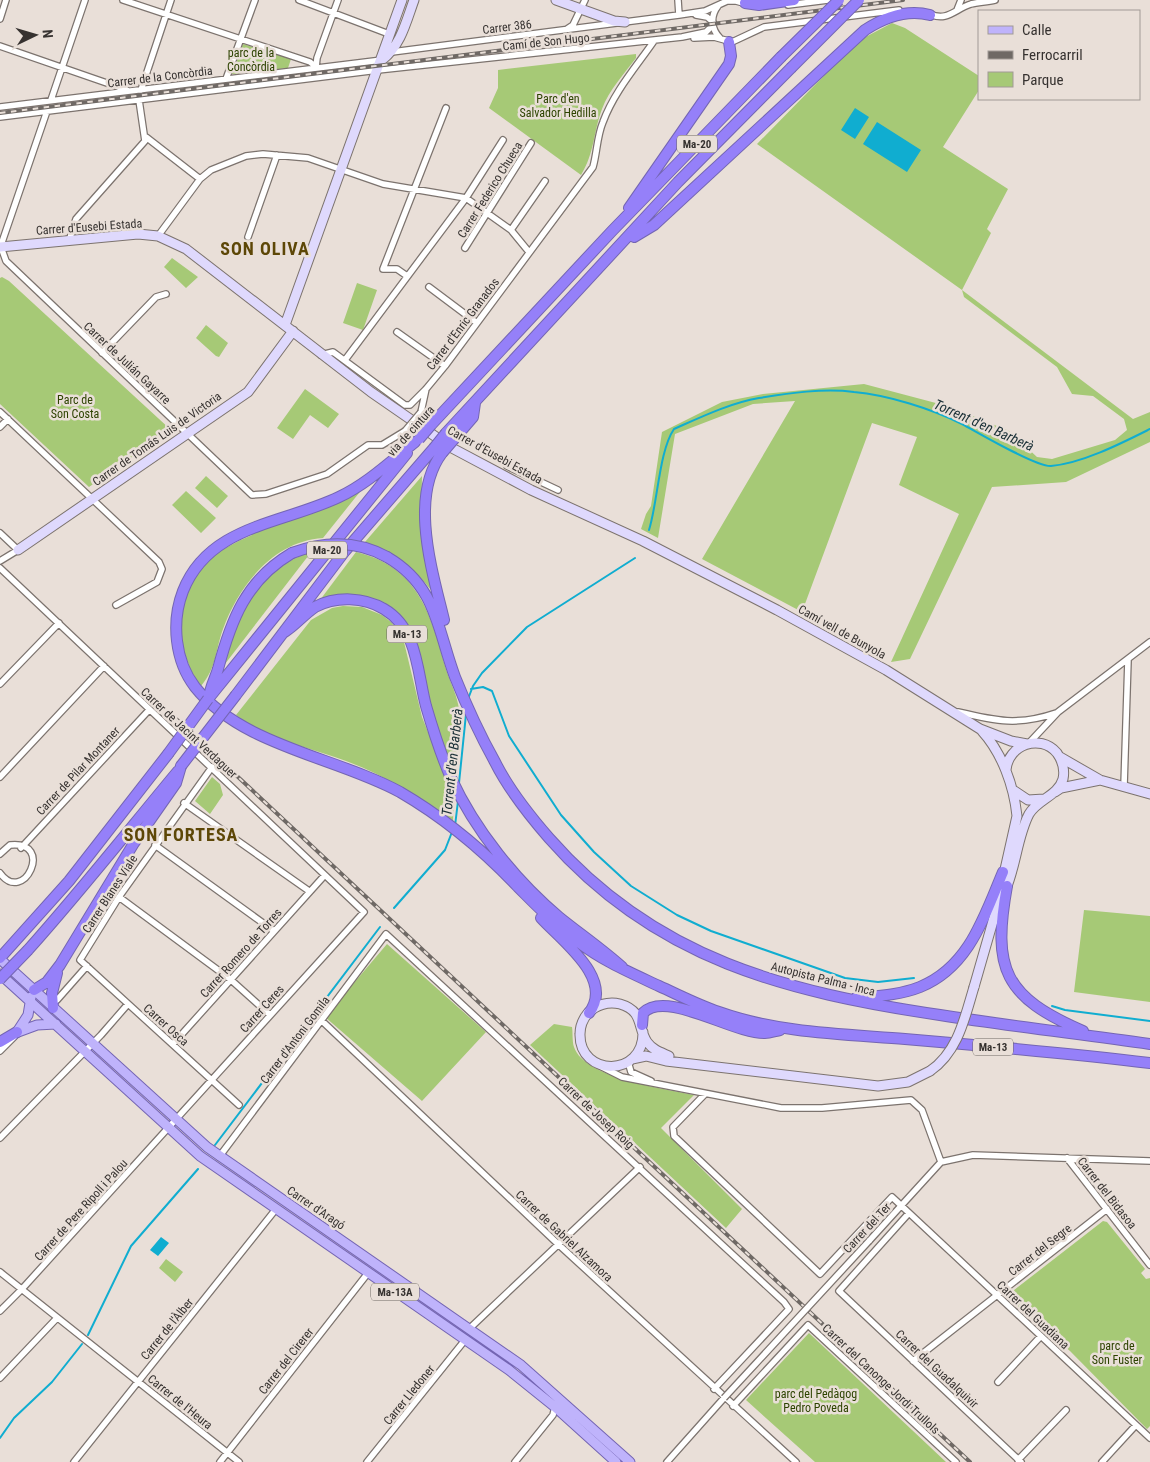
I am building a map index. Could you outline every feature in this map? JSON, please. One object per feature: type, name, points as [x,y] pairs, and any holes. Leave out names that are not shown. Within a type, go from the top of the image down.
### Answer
[{"type":"highway","points":[[745,3],[759,5],[794,0]]},
{"type":"highway","name":"Ma-20","points":[[612,231],[839,0]]},
{"type":"highway","name":"Ma-20","points":[[0,979],[92,877],[147,805],[181,766],[357,536],[438,451],[475,403],[625,242],[678,182],[859,0]]},
{"type":"highway","points":[[625,242],[654,225],[865,30],[891,16],[915,12],[930,15]]},
{"type":"highway","points":[[612,231],[729,64],[731,56],[726,41]]},
{"type":"highway","name":"via de cintura","points":[[208,699],[417,441],[612,231]]},
{"type":"highway","points":[[417,441],[342,496],[244,530],[212,550],[195,570],[182,592],[177,617],[176,636],[184,668],[196,688],[214,706],[238,724],[270,739],[344,766],[383,783],[415,801],[461,834],[517,885],[534,904],[576,940],[608,964],[627,972]]},
{"type":"highway","name":"Ma-13","points":[[438,451],[429,477],[425,514],[437,590],[462,683],[463,696]]},
{"type":"highway","points":[[208,699],[226,636],[240,606],[265,574],[292,553],[318,545],[344,544],[369,549],[386,557],[410,575],[432,604],[463,696]]},
{"type":"highway","name":"Ma-13","points":[[282,633],[293,627],[315,608],[337,600],[364,601],[379,606],[391,614],[403,626],[412,643],[426,706],[450,775],[467,808],[495,848],[541,901],[627,972],[720,1013],[784,1029],[1150,1063]]},
{"type":"highway","name":"Autopista Palma - Inca","points":[[463,696],[498,769],[539,827],[588,878],[616,901],[658,930],[705,956],[758,976],[844,999],[963,1019],[1150,1044]]},
{"type":"highway","name":"Ma-20","points":[[0,958],[69,880],[168,754],[208,699]]},
{"type":"highway","points":[[34,990],[47,982],[60,965],[129,851],[176,783],[181,766]]},
{"type":"highway","points":[[844,999],[912,989],[927,984],[950,968],[976,935],[1003,872]]},
{"type":"highway","points":[[517,885],[525,902],[579,957],[594,980],[596,999],[589,1013]]},
{"type":"highway","points":[[1007,886],[1000,940],[1004,963],[1013,982],[1030,1002],[1043,1012],[1095,1036]]},
{"type":"highway","points":[[56,1004],[52,992],[60,965]]},
{"type":"highway","points":[[642,1029],[643,1014],[658,1004],[671,1006],[737,1027],[764,1033],[784,1029]]},
{"type":"highway","points":[[0,1042],[17,1032]]},
{"type":"main road","name":"Carrer d'Aragó","points":[[0,958],[34,990],[56,1004],[93,1043],[176,1121],[219,1157],[470,1329],[550,1389],[630,1462]]},
{"type":"main road","name":"Carrer d'Aragó","points":[[0,974],[205,1160],[515,1374],[616,1462]]},
{"type":"main road","points":[[17,1032],[28,1015],[34,990],[20,992]]},
{"type":"main road","points":[[17,1032],[38,1025],[56,1024]]},
{"type":"main road","points":[[276,1209],[287,1204]]},
{"type":"main road","points":[[368,1260],[368,1273]]},
{"type":"main road","points":[[457,1334],[470,1329]]},
{"type":"main road","points":[[465,1340],[482,1338]]},
{"type":"main road","points":[[550,1389],[555,1407]]},
{"type":"street","points":[[0,19],[6,0]]},
{"type":"street","points":[[50,100],[85,0]]},
{"type":"street","points":[[123,0],[310,62],[316,67]]},
{"type":"street","points":[[141,90],[172,0]]},
{"type":"street","points":[[226,79],[255,0]]},
{"type":"street","points":[[299,0],[389,34]]},
{"type":"street","points":[[316,67],[317,58],[338,0]]},
{"type":"street","points":[[285,325],[382,60],[389,34],[402,0]]},
{"type":"street","points":[[382,60],[396,49],[414,0]]},
{"type":"street","points":[[556,0],[614,21],[625,22]]},
{"type":"street","points":[[563,31],[573,25],[585,0]]},
{"type":"street","points":[[678,0],[679,15]]},
{"type":"street","points":[[679,15],[705,11],[731,0],[765,8],[828,0]]},
{"type":"street","points":[[954,13],[961,0]]},
{"type":"street","points":[[682,37],[708,37],[726,41],[739,40],[754,30],[764,27],[910,9],[942,18],[969,5],[995,0]]},
{"type":"street","points":[[722,3],[716,9],[713,24],[715,33],[726,41]]},
{"type":"street","points":[[679,15],[702,16],[713,24]]},
{"type":"street","name":"Carrer 386","points":[[396,49],[563,31],[679,15]]},
{"type":"street","points":[[393,24],[396,49]]},
{"type":"street","name":"Camí de Son Hugo","points":[[378,70],[682,37],[706,32],[713,24]]},
{"type":"street","name":"Carrer d'Enric Granados","points":[[410,405],[426,389],[444,366],[593,167],[602,125],[612,99],[654,40]]},
{"type":"street","points":[[0,46],[129,91]]},
{"type":"street","name":"Carrer de la Concòrdia","points":[[0,107],[382,60]]},
{"type":"street","name":"Carrer de la Concòrdia","points":[[0,117],[378,70]]},
{"type":"street","points":[[69,241],[76,219],[145,141],[146,137],[139,100]]},
{"type":"street","points":[[407,276],[396,269],[382,269],[412,189],[446,108]]},
{"type":"street","points":[[0,248],[46,111]]},
{"type":"street","points":[[146,137],[200,179]]},
{"type":"street","points":[[346,360],[466,198],[503,140]]},
{"type":"street","name":"Carrer Federico Chueca","points":[[465,248],[488,215],[531,144]]},
{"type":"street","points":[[248,237],[278,155]]},
{"type":"street","points":[[158,236],[200,179],[211,170],[226,162],[246,156],[278,155],[308,158],[383,184],[466,198],[511,230],[529,252]]},
{"type":"street","points":[[511,230],[545,181]]},
{"type":"street","name":"Carrer d'Eusebi Estada","points":[[0,248],[138,234],[158,236],[186,249],[407,419],[452,448],[556,502],[643,541]]},
{"type":"street","name":"Carrer de Julián Gayarre","points":[[0,248],[6,261],[252,495],[266,494],[327,474],[368,445],[382,445],[405,431],[421,412],[426,389]]},
{"type":"street","points":[[429,287],[477,323]]},
{"type":"street","points":[[102,353],[156,297],[166,294]]},
{"type":"street","name":"Carrer de Tomás Luis de Victoria","points":[[18,550],[248,392],[293,331]]},
{"type":"street","points":[[397,332],[444,366]]},
{"type":"street","name":"Carrer d'Eusebi Estada","points":[[321,354],[333,352],[405,405],[410,405]]},
{"type":"street","points":[[0,412],[159,562],[162,569],[157,582],[116,605]]},
{"type":"street","points":[[0,427],[8,419]]},
{"type":"street","points":[[507,466],[558,490]]},
{"type":"street","points":[[0,532],[18,550],[0,562]]},
{"type":"street","name":"Camí vell de Bunyola","points":[[643,541],[886,670],[980,729],[1011,741],[1028,743]]},
{"type":"street","name":"Carrer de Jacint Verdaguer","points":[[0,568],[364,912]]},
{"type":"street","points":[[0,684],[59,623]]},
{"type":"street","points":[[1045,798],[1028,800],[1020,796],[1007,779],[1006,767],[1013,752],[1028,743],[1058,712],[1150,642]]},
{"type":"street","points":[[1124,786],[1128,660]]},
{"type":"street","points":[[0,777],[104,666]]},
{"type":"street","name":"Carrer de Pilar Montaner","points":[[21,847],[149,710]]},
{"type":"street","points":[[951,711],[995,721],[1015,722],[1036,720],[1058,712]]},
{"type":"street","points":[[597,1063],[606,1066],[616,1066],[646,1056],[871,1085],[903,1083],[930,1071],[943,1060],[955,1042],[974,986],[995,914],[1003,872],[1017,824],[1015,800],[1001,756],[980,729]]},
{"type":"street","points":[[1028,743],[1047,745],[1060,757],[1100,780],[1150,794]]},
{"type":"street","points":[[1055,792],[1064,772],[1060,757]]},
{"type":"street","name":"Carrer Blanes Viale","points":[[80,960],[119,897],[184,803],[212,768]]},
{"type":"street","points":[[995,914],[1007,886],[1028,815],[1038,802],[1061,788],[1100,780]]},
{"type":"street","points":[[184,803],[309,891]]},
{"type":"street","points":[[155,845],[274,931]]},
{"type":"street","points":[[0,873],[8,880],[15,880],[25,878],[32,870],[30,853],[21,847],[10,846],[1,852]]},
{"type":"street","name":"Carrer Romero de Torres","points":[[173,1044],[324,876]]},
{"type":"street","points":[[119,897],[230,980],[270,1015]]},
{"type":"street","name":"Carrer Ceres","points":[[176,1121],[364,912]]},
{"type":"street","name":"Carrer d'Antoni Gomila","points":[[219,1157],[386,934]]},
{"type":"street","name":"Carrer de Josep Roig","points":[[386,934],[784,1302],[789,1309],[714,1389]]},
{"type":"street","name":"Carrer Osca","points":[[80,960],[239,1105]]},
{"type":"street","points":[[56,1004],[87,966]]},
{"type":"street","points":[[678,1061],[654,1049],[646,1040],[631,1010],[617,1003],[602,1004],[589,1013],[582,1024],[581,1042],[586,1054],[612,1074],[622,1078],[652,1082],[781,1108],[822,1108],[912,1100],[922,1110],[941,1162],[973,1155],[1150,1161]]},
{"type":"street","points":[[0,1138],[93,1043],[128,1004]]},
{"type":"street","name":"Carrer de Gabriel Alzamora","points":[[322,1021],[559,1245],[714,1389],[796,1462]]},
{"type":"street","points":[[642,1029],[640,1048],[631,1060],[629,1067],[632,1074],[652,1082]]},
{"type":"street","points":[[0,1052],[17,1032]]},
{"type":"street","name":"Carrer del Guadiana","points":[[705,1094],[673,1127],[674,1136],[820,1274],[892,1196],[1136,1425],[1149,1435]]},
{"type":"street","name":"Carrer de Pere Ripoll i Palou","points":[[0,1311],[176,1121]]},
{"type":"street","name":"Carrer del Bidasoa","points":[[1067,1158],[1150,1265]]},
{"type":"street","name":"Carrer del Ter","points":[[667,1462],[941,1162]]},
{"type":"street","points":[[470,1329],[640,1167]]},
{"type":"street","name":"Carrer de l'Àlber","points":[[74,1462],[276,1209]]},
{"type":"street","name":"Carrer del Segre","points":[[913,1360],[1107,1210]]},
{"type":"street","name":"Carrer del Ter","points":[[839,1291],[909,1213]]},
{"type":"street","name":"Carrer de l'Heura","points":[[0,1272],[240,1462]]},
{"type":"street","name":"Carrer del Cirerer","points":[[220,1462],[368,1273]]},
{"type":"street","name":"Carrer del Guadalquivir","points":[[839,1291],[1019,1461]]},
{"type":"street","points":[[0,1378],[57,1318]]},
{"type":"street","name":"Carrer del Canonge Jordi Trullols","points":[[733,1406],[808,1324],[956,1462]]},
{"type":"street","points":[[998,1382],[1041,1336]]},
{"type":"street","name":"Carrer Lledoner","points":[[367,1462],[465,1340]]},
{"type":"street","points":[[515,1462],[553,1415],[555,1407]]},
{"type":"street","points":[[1019,1461],[1066,1410]]},
{"type":"street","points":[[1102,1462],[1136,1425]]},
{"type":"green space","points":[[892,23],[905,28],[978,75],[978,92],[943,147],[1008,189],[987,229],[991,233],[962,290],[757,144],[858,41]]},
{"type":"green space","name":"parc de la Concòrdia","points":[[243,44],[291,59],[288,68],[232,74]]},
{"type":"green space","name":"Parc d'en Salvador Hedilla","points":[[636,54],[636,58],[617,82],[605,102],[589,158],[581,175],[489,108],[498,88],[498,70]]},
{"type":"green space","points":[[172,258],[198,277],[186,288],[164,267]]},
{"type":"green space","name":"Parc de Son Costa","points":[[2,277],[9,281],[171,430],[89,487],[0,404],[0,278]]},
{"type":"green space","points":[[357,283],[377,290],[363,330],[343,323]]},
{"type":"green space","points":[[962,290],[1133,419],[1150,412],[1150,442],[1066,482],[992,487],[910,659],[891,662],[959,514],[899,485],[917,437],[872,423],[802,612],[702,559],[795,401],[753,404],[675,434],[658,538],[641,529],[651,506],[662,432],[722,402],[763,394],[864,384],[951,407],[1009,431],[1037,457],[1052,459],[1115,440],[1127,430],[1124,419],[1093,396],[1072,394],[1057,367],[964,297]]},
{"type":"green space","points":[[206,325],[228,343],[219,357],[196,338]]},
{"type":"green space","points":[[305,389],[339,414],[328,428],[310,415],[293,439],[277,428]]},
{"type":"green space","points":[[206,476],[228,496],[217,508],[195,488]]},
{"type":"green space","points":[[422,476],[421,522],[431,590],[402,561],[385,550],[365,542]]},
{"type":"green space","points":[[363,488],[323,538],[305,541],[289,547],[261,568],[249,582],[238,597],[230,613],[220,637],[213,665],[201,686],[192,672],[182,639],[184,605],[189,589],[197,574],[218,553],[252,535],[252,533],[331,506]]},
{"type":"green space","points":[[186,491],[216,518],[201,533],[172,505]]},
{"type":"green space","points":[[312,551],[225,664],[223,663],[235,627],[253,595],[279,569],[294,559]]},
{"type":"green space","points":[[356,552],[377,559],[395,569],[408,581],[428,612],[458,705],[460,724],[455,771],[438,730],[415,639],[399,613],[376,599],[363,596],[349,595],[320,600]]},
{"type":"green space","points":[[343,606],[362,607],[382,615],[391,622],[403,638],[422,717],[454,797],[453,821],[415,795],[374,773],[346,761],[274,737],[248,724],[236,715],[311,620],[332,608]]},
{"type":"green space","points":[[212,777],[220,784],[223,795],[210,814],[195,801]]},
{"type":"green space","points":[[1084,910],[1150,916],[1150,1002],[1074,992]]},
{"type":"green space","points":[[387,944],[486,1032],[422,1101],[325,1017]]},
{"type":"green space","points":[[554,1024],[572,1027],[574,1047],[581,1058],[593,1067],[627,1080],[694,1095],[661,1128],[742,1209],[726,1228],[530,1045]]},
{"type":"green space","name":"parc de Son Fuster","points":[[1103,1221],[1107,1222],[1145,1269],[1141,1273],[1146,1279],[1150,1278],[1150,1426],[1147,1429],[1070,1351],[1064,1346],[1062,1347],[1009,1298],[1009,1294]]},
{"type":"green space","points":[[166,1259],[183,1272],[175,1282],[159,1268]]},
{"type":"green space","name":"parc del Pedàgog Pedro Poveda","points":[[809,1333],[946,1462],[815,1462],[746,1400]]},
{"type":"water","points":[[855,108],[869,117],[855,139],[841,130]]},
{"type":"water","points":[[877,122],[921,150],[907,172],[863,144]]},
{"type":"water","points":[[161,1237],[169,1243],[158,1256],[150,1250]]},
{"type":"waterway","name":"Torrent d'en Barberà","points":[[649,530],[665,450],[674,429],[705,415],[748,400],[819,391],[843,391],[881,396],[910,403],[937,413],[962,424],[1021,456],[1051,466],[1089,457],[1150,429]]},
{"type":"waterway","name":"Torrent d'en Barberà","points":[[468,699],[473,686],[482,673],[527,627],[635,558]]},
{"type":"waterway","points":[[471,689],[483,687],[492,691],[509,736],[561,815],[594,852],[631,886],[677,915],[711,931],[845,978],[878,982],[914,978]]},
{"type":"waterway","name":"Torrent d'en Barberà","points":[[459,783],[466,714]]},
{"type":"waterway","name":"Torrent d'en Barberà","points":[[455,826],[458,801]]},
{"type":"waterway","name":"Torrent d'en Barberà","points":[[394,908],[445,850],[452,832]]},
{"type":"waterway","name":"Torrent d'en Barberà","points":[[215,1145],[380,927]]},
{"type":"waterway","points":[[1052,1006],[1065,1010],[1150,1021]]},
{"type":"waterway","name":"Torrent d'en Barberà","points":[[88,1335],[131,1246],[198,1169]]},
{"type":"waterway","name":"Torrent d'en Barberà","points":[[0,1438],[14,1418],[52,1382],[82,1344]]},
{"type":"railway","points":[[0,113],[903,0]]},
{"type":"railway","points":[[175,718],[970,1462]]},
{"type":"district","name":"SON OLIVA","points":[[265,248]]},
{"type":"district","name":"SON FORTESA","points":[[181,834]]}]
